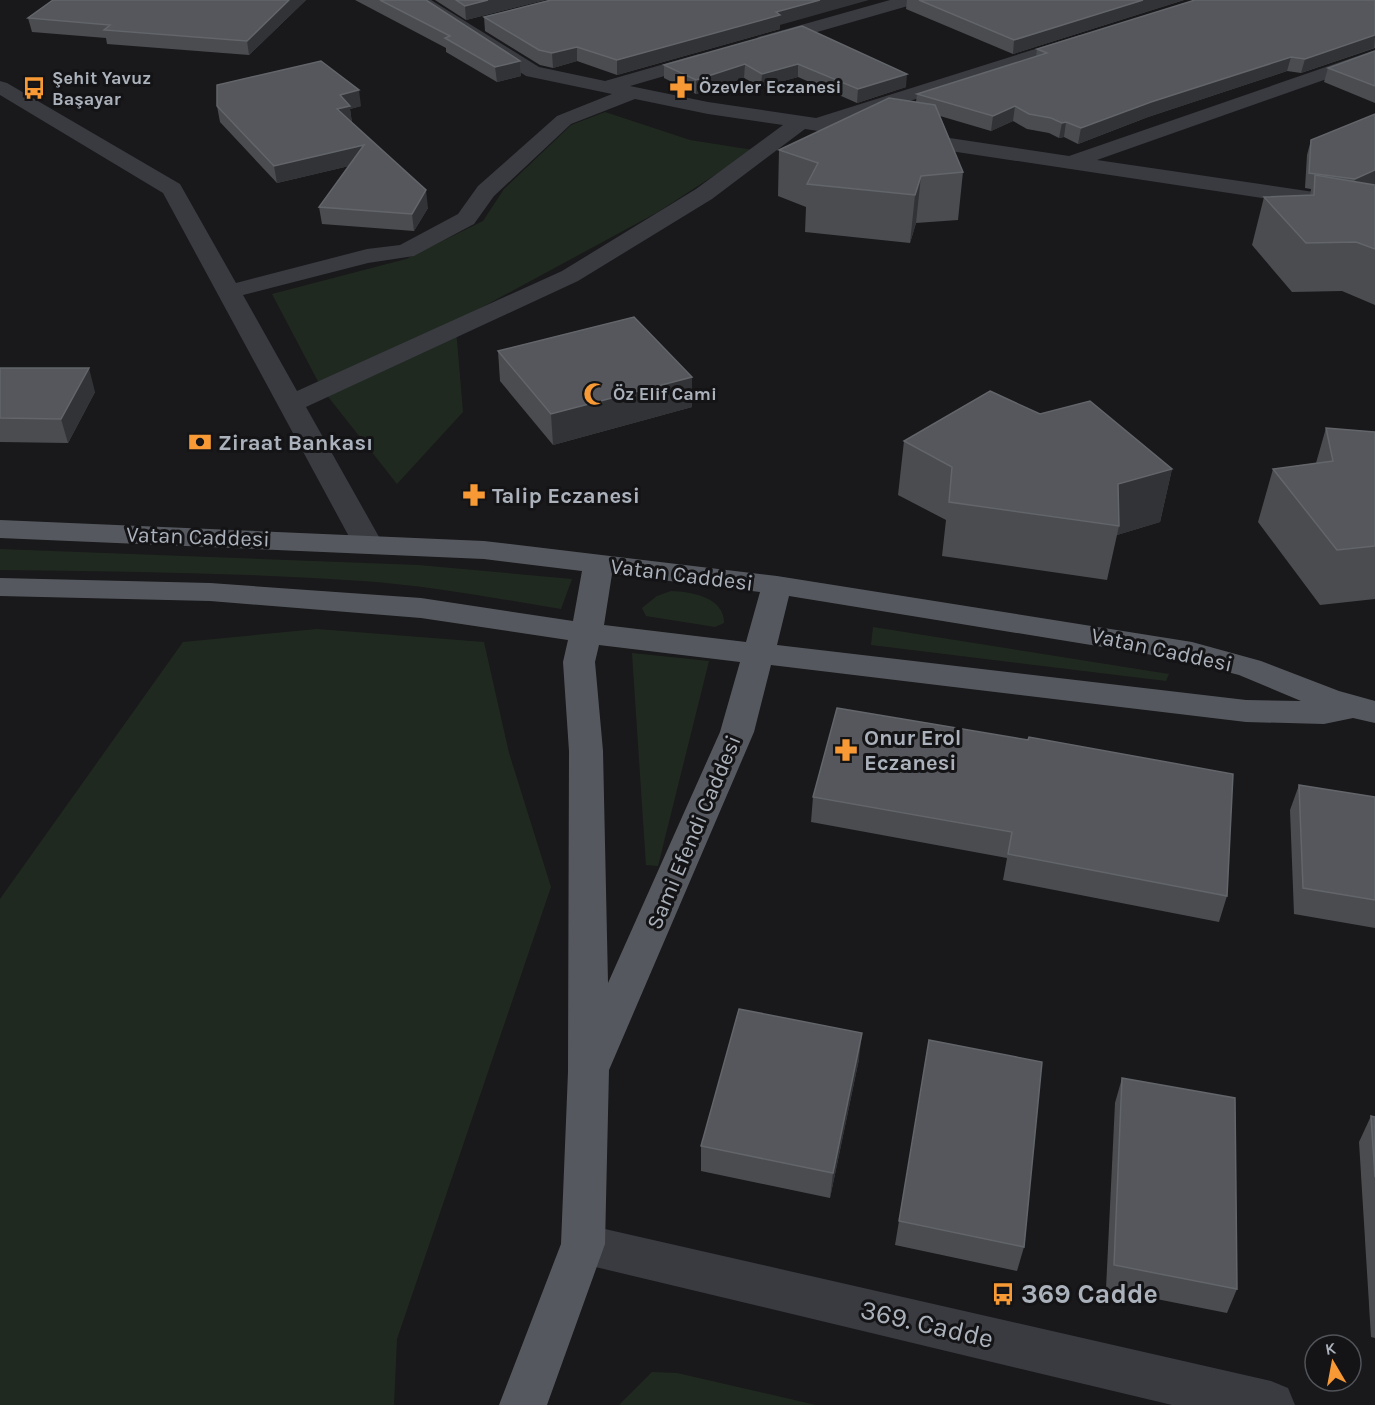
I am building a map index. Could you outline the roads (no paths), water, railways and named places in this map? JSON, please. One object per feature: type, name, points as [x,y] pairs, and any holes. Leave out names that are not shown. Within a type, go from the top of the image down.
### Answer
[{"type":"main road","name":"Vatan Caddesi","points":[[0,529],[484,550],[777,585],[1183,650],[1247,668],[1363,710]]},
{"type":"main road","name":"Sami Efendi Caddesi","points":[[523,1405],[583,1244],[589,1072],[586,751],[579,662],[594,601],[598,564]]},
{"type":"main road","name":"Sami Efendi Caddesi","points":[[589,1072],[737,732],[777,585]]},
{"type":"main road","name":"Vatan Caddesi","points":[[0,588],[210,592],[421,608],[586,633],[1246,711],[1324,713],[1363,710]]},
{"type":"street","points":[[419,0],[533,72],[708,108],[1375,208]]},
{"type":"street","points":[[751,45],[909,0]]},
{"type":"street","points":[[464,28],[486,22]]},
{"type":"street","points":[[290,404],[570,276],[704,194],[808,124],[1097,36]]},
{"type":"street","points":[[604,87],[728,52]]},
{"type":"street","points":[[1070,162],[1375,56]]},
{"type":"street","points":[[0,87],[172,189],[368,544]]},
{"type":"street","points":[[228,292],[367,256],[406,251],[466,219],[486,191],[564,120],[633,93]]},
{"type":"street","points":[[1346,204],[1375,191]]},
{"type":"street","name":"369. Cadde","points":[[583,1244],[1271,1405]]},
{"type":"place","name":"Özevler Eczanesi","points":[[681,87]]},
{"type":"place","name":"Şehit Yavuz Başayar","points":[[34,88]]},
{"type":"place","name":"Öz Elif Cami","points":[[595,394]]},
{"type":"place","name":"Ziraat Bankası","points":[[200,442]]},
{"type":"place","name":"Talip Eczanesi","points":[[474,495]]},
{"type":"place","name":"Onur Erol Eczanesi","points":[[846,750]]},
{"type":"place","name":"369 Cadde","points":[[1003,1294]]}]
